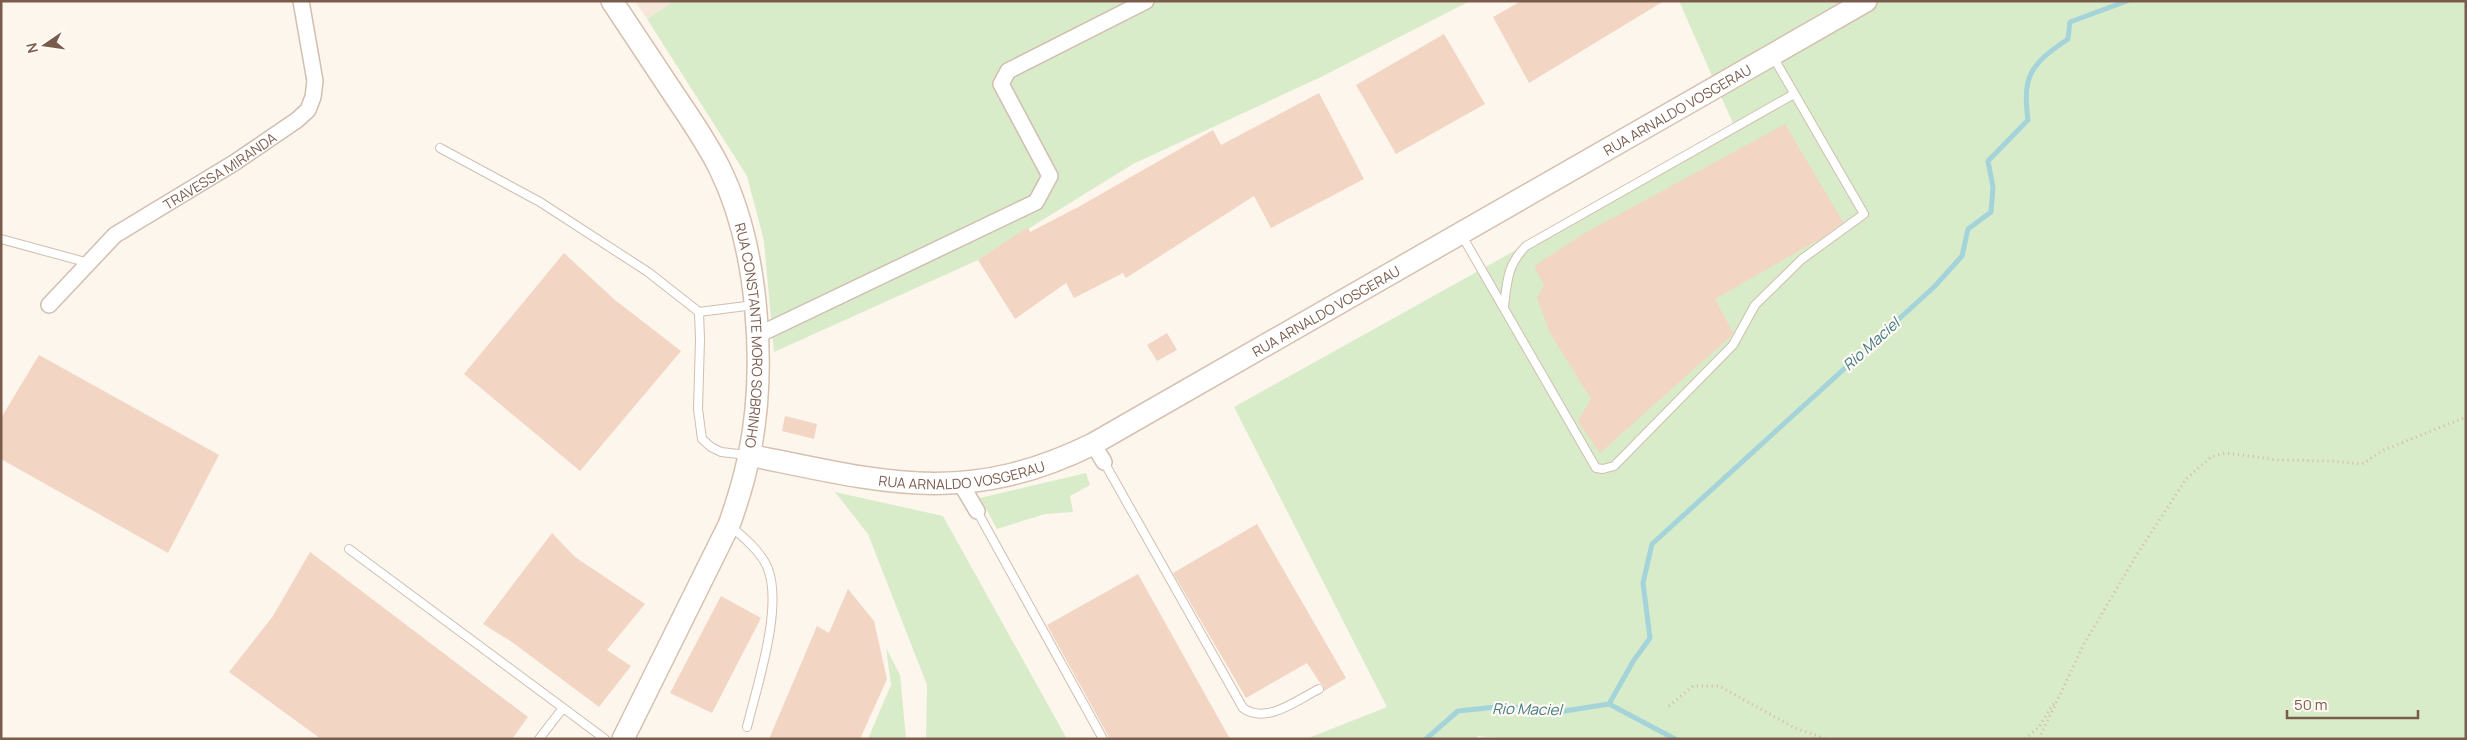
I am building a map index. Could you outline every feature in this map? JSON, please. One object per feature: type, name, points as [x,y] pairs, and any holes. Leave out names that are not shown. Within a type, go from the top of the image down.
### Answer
[{"type":"street","name":"TRAVESSA MIRANDA","points":[[50,305],[116,235],[234,163],[297,120],[308,110],[313,97],[314,81],[301,1]]},
{"type":"street","name":"RUA CONSTANTE MORO SOBRINHO","points":[[612,1],[704,140],[731,193],[745,240],[754,305],[758,376],[749,455],[741,491],[729,525],[623,739]]},
{"type":"street","points":[[756,336],[1036,202],[1050,176],[1001,84],[1008,71],[1146,1]]},
{"type":"street","name":"RUA ARNALDO VOSGERAU","points":[[749,455],[872,480],[916,484],[961,484],[1028,472],[1061,460],[1099,453],[1461,234],[1866,1]]},
{"type":"street","points":[[961,484],[976,511]]},
{"type":"lane","points":[[1461,234],[1596,468],[1603,470],[1614,466],[1733,345],[1755,306],[1768,292],[1802,258],[1864,214],[1771,55]]},
{"type":"lane","points":[[1504,307],[1511,266],[1514,258],[1526,246],[1794,94]]},
{"type":"lane","points":[[440,148],[540,202],[648,272],[698,312],[754,305]]},
{"type":"lane","points":[[1,239],[89,263]]},
{"type":"lane","points":[[698,312],[700,340],[698,409],[702,439],[711,447],[721,452],[749,455]]},
{"type":"lane","points":[[1099,453],[1242,708],[1251,714],[1266,715],[1319,689]]},
{"type":"lane","points":[[976,511],[1103,739]]},
{"type":"lane","points":[[729,525],[745,537],[768,568],[774,597],[769,631],[747,727]]},
{"type":"lane","points":[[349,549],[605,739]]},
{"type":"lane","points":[[539,739],[563,708]]},
{"type":"path","points":[[2039,739],[2084,644],[2136,556],[2186,479],[2211,457],[2226,453],[2278,460],[2332,461],[2362,464],[2384,450],[2466,417]]},
{"type":"path","points":[[1669,706],[1693,686],[1719,686],[1795,728],[1826,739]]},
{"type":"path","points":[[2025,739],[2039,727],[2063,690]]},
{"type":"shaded area","points":[[635,1],[674,1],[647,19]]},
{"type":"green space","points":[[674,1],[1470,1],[1321,77],[1133,164],[978,260],[774,352],[764,241],[747,176],[647,19]]},
{"type":"green space","points":[[1679,1],[2466,1],[2466,739],[1513,739],[1478,736],[1474,739],[1306,739],[1387,707],[1234,407],[1735,128]]},
{"type":"green space","points":[[1086,473],[1090,485],[1070,496],[1073,512],[1045,514],[997,529],[980,498]]},
{"type":"green space","points":[[835,492],[943,516],[1067,739],[926,739],[927,685],[868,534]]},
{"type":"green space","points":[[886,648],[900,675],[906,739],[868,739],[891,685]]},
{"type":"building","points":[[1521,1],[1664,1],[1529,83],[1493,17]]},
{"type":"building","points":[[1444,34],[1485,104],[1396,154],[1356,85]]},
{"type":"building","points":[[1319,93],[1364,179],[1271,228],[1254,196],[1126,278],[1123,273],[1074,298],[1066,283],[1015,319],[978,260],[1028,227],[1030,232],[1080,206],[1213,130],[1221,145]]},
{"type":"building","points":[[1785,124],[1843,222],[1825,236],[1715,299],[1733,333],[1731,336],[1600,453],[1578,421],[1591,399],[1550,333],[1537,298],[1544,285],[1534,266],[1583,234]]},
{"type":"building","points":[[564,253],[615,300],[681,351],[580,471],[464,374]]},
{"type":"building","points":[[1167,333],[1177,350],[1157,361],[1147,345]]},
{"type":"building","points":[[39,355],[219,455],[168,553],[1,459],[1,418]]},
{"type":"building","points":[[785,416],[817,424],[814,439],[782,431]]},
{"type":"building","points":[[1257,524],[1346,678],[1324,691],[1324,686],[1307,663],[1246,698],[1173,573]]},
{"type":"building","points":[[552,533],[575,557],[645,604],[607,650],[631,666],[599,707],[512,642],[483,624]]},
{"type":"building","points":[[310,552],[528,717],[512,739],[321,739],[229,672],[273,616]]},
{"type":"building","points":[[1138,574],[1230,739],[1110,739],[1047,625]]},
{"type":"building","points":[[848,589],[874,621],[887,679],[860,739],[769,739],[817,626],[829,633]]},
{"type":"building","points":[[721,596],[761,618],[712,713],[670,693]]},
{"type":"waterway","name":"Rio Maciel","points":[[1609,704],[1634,660],[1650,638],[1643,583],[1652,544],[1934,287],[1962,256],[1968,229],[1991,212],[1993,187],[1988,161],[2028,120],[2027,92],[2028,81],[2032,72],[2045,56],[2068,39],[2070,22],[2127,1]]},
{"type":"waterway","name":"Rio Maciel","points":[[1426,739],[1458,711],[1505,706],[1558,712],[1609,704],[1675,739]]}]
